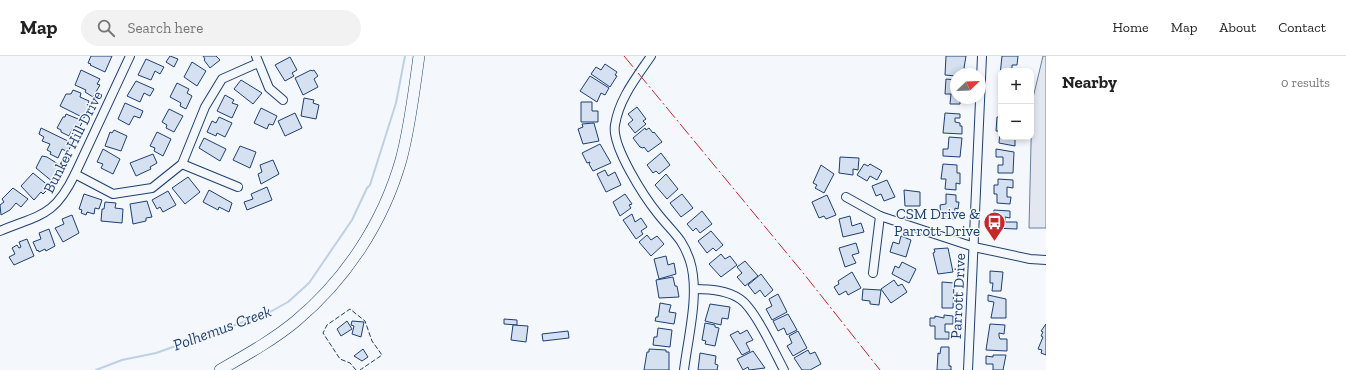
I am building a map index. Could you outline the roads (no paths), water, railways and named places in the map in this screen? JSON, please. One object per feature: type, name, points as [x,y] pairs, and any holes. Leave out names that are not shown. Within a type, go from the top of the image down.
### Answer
[{"type":"main road","points":[[220,370],[262,345],[301,316],[336,281],[361,247],[383,207],[400,161],[408,127],[419,56]]},
{"type":"street","name":"Bunker Hill Drive","points":[[0,231],[47,212],[62,197],[75,174],[130,56]]},
{"type":"street","points":[[651,56],[626,92],[614,127],[621,156],[648,201],[682,241],[690,262],[695,289],[684,370]]},
{"type":"street","name":"Parrott Drive","points":[[968,370],[982,56]]},
{"type":"street","points":[[75,174],[113,194],[152,188],[182,164],[205,107],[222,79],[257,60],[269,88],[283,100]]},
{"type":"street","points":[[182,164],[238,187]]},
{"type":"street","points":[[846,197],[880,216],[974,247],[1030,259],[1046,260]]},
{"type":"street","points":[[873,273],[880,216]]},
{"type":"street","points":[[695,289],[708,289],[728,293],[741,300],[751,311],[784,370]]},
{"type":"waterway","name":"Polhemus Creek","points":[[96,370],[122,360],[156,353],[270,312],[288,302],[309,283],[352,220],[367,188],[370,185],[396,103],[405,56]]},
{"type":"place","name":"CSM Drive & Parrott Drive","points":[[995,242]]}]
